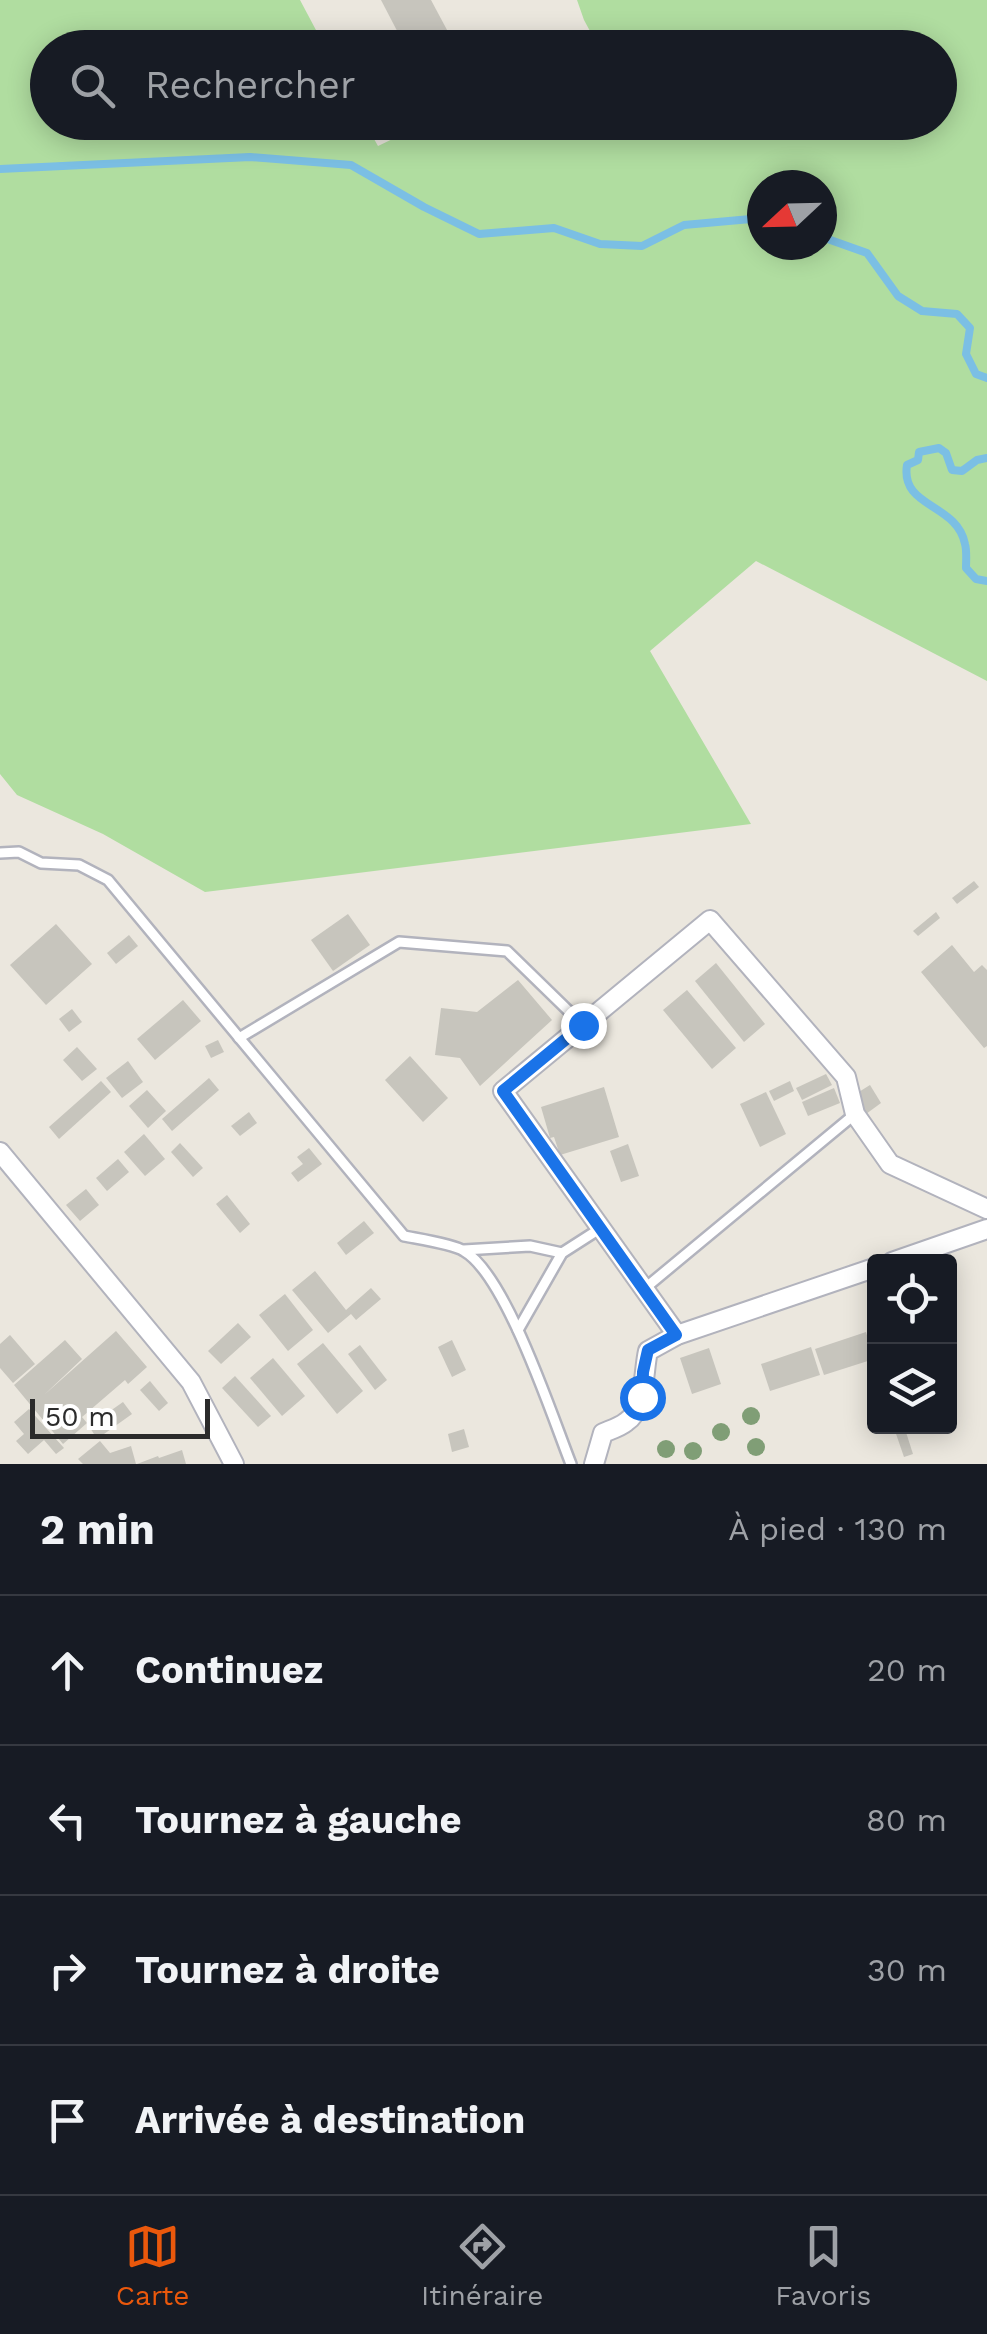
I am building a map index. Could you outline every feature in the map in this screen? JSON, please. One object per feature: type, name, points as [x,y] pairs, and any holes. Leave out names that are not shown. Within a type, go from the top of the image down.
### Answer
[{"type":"street","points":[[676,1335],[503,1091],[710,920],[846,1077],[855,1114],[890,1164],[987,1208]]},
{"type":"street","points":[[0,1152],[191,1382],[234,1464]]},
{"type":"street","points":[[915,1254],[987,1229]]},
{"type":"street","points":[[594,1464],[603,1433],[630,1421],[642,1397],[648,1350],[676,1335],[867,1270]]},
{"type":"lane","points":[[0,853],[19,852],[41,863],[79,865],[108,880],[404,1236],[464,1250],[530,1246],[562,1253]]},
{"type":"lane","points":[[239,1038],[399,942],[507,951],[583,1025]]},
{"type":"lane","points":[[644,1289],[855,1114]]},
{"type":"lane","points":[[518,1330],[562,1253],[601,1228]]},
{"type":"lane","points":[[464,1250],[490,1276],[518,1330],[571,1464]]},
{"type":"green space","points":[[0,0],[300,0],[316,30],[30,30],[30,140],[375,140],[378,146],[390,140],[957,140],[957,30],[589,30],[577,0],[987,0],[987,681],[756,561],[650,651],[751,824],[205,892],[103,834],[17,795],[0,774]]},
{"type":"building","points":[[381,0],[431,0],[447,30],[397,30]]},
{"type":"building","points":[[974,881],[979,887],[957,904],[952,898]]},
{"type":"building","points":[[936,912],[940,918],[918,936],[913,931]]},
{"type":"building","points":[[348,914],[370,945],[333,971],[311,940]]},
{"type":"building","points":[[56,924],[92,964],[46,1005],[10,965]]},
{"type":"building","points":[[129,935],[138,946],[116,964],[107,953]]},
{"type":"building","points":[[952,945],[974,972],[982,965],[987,970],[984,1048],[921,972]]},
{"type":"building","points":[[716,963],[765,1024],[744,1042],[695,981]]},
{"type":"building","points":[[518,980],[552,1020],[480,1086],[460,1058],[435,1055],[441,1008],[477,1012]]},
{"type":"building","points":[[687,990],[736,1048],[712,1069],[663,1010]]},
{"type":"building","points":[[183,1000],[201,1021],[155,1060],[137,1039]]},
{"type":"building","points":[[72,1009],[82,1022],[69,1032],[59,1019]]},
{"type":"building","points":[[218,1040],[224,1052],[211,1058],[205,1046]]},
{"type":"building","points":[[77,1047],[97,1069],[82,1081],[63,1060]]},
{"type":"building","points":[[410,1056],[448,1098],[423,1122],[385,1080]]},
{"type":"building","points":[[128,1061],[143,1082],[122,1098],[106,1078]]},
{"type":"building","points":[[826,1074],[832,1085],[802,1100],[796,1088]]},
{"type":"building","points":[[209,1078],[219,1090],[172,1131],[162,1119]]},
{"type":"building","points":[[101,1081],[111,1092],[59,1139],[49,1127]]},
{"type":"building","points":[[790,1081],[794,1091],[774,1101],[769,1091]]},
{"type":"building","points":[[870,1085],[881,1103],[866,1114],[854,1095]]},
{"type":"building","points":[[604,1087],[619,1137],[560,1155],[554,1137],[550,1138],[541,1107]]},
{"type":"building","points":[[834,1088],[840,1103],[808,1116],[802,1102]]},
{"type":"building","points":[[147,1090],[166,1111],[148,1128],[129,1106]]},
{"type":"building","points":[[766,1092],[786,1134],[760,1147],[740,1104]]},
{"type":"building","points":[[249,1112],[257,1123],[240,1136],[231,1126]]},
{"type":"building","points":[[144,1134],[165,1159],[145,1176],[124,1152]]},
{"type":"building","points":[[180,1143],[203,1168],[193,1177],[171,1152]]},
{"type":"building","points":[[628,1144],[639,1176],[621,1182],[610,1151]]},
{"type":"building","points":[[309,1148],[322,1164],[298,1182],[291,1173],[303,1164],[297,1157]]},
{"type":"building","points":[[118,1159],[129,1172],[107,1191],[96,1178]]},
{"type":"building","points":[[86,1189],[99,1205],[80,1221],[66,1205]]},
{"type":"building","points":[[227,1195],[250,1224],[240,1233],[216,1204]]},
{"type":"building","points":[[364,1221],[374,1233],[346,1255],[337,1243]]},
{"type":"building","points":[[315,1271],[346,1310],[371,1288],[381,1299],[356,1320],[351,1314],[328,1333],[292,1290]]},
{"type":"building","points":[[285,1294],[313,1330],[288,1351],[259,1315]]},
{"type":"building","points":[[238,1323],[251,1337],[221,1364],[208,1351]]},
{"type":"building","points":[[116,1331],[147,1367],[128,1384],[125,1380],[82,1417],[87,1423],[63,1444],[14,1385],[65,1340],[82,1359],[44,1395]]},
{"type":"building","points":[[866,1332],[867,1361],[824,1375],[815,1349]]},
{"type":"building","points":[[10,1335],[35,1364],[13,1383],[0,1368],[0,1344]]},
{"type":"building","points":[[452,1340],[466,1370],[452,1377],[438,1347]]},
{"type":"building","points":[[323,1343],[363,1391],[337,1414],[297,1364]]},
{"type":"building","points":[[360,1345],[387,1380],[375,1390],[348,1354]]},
{"type":"building","points":[[811,1347],[820,1375],[770,1391],[761,1364]]},
{"type":"building","points":[[709,1348],[721,1384],[692,1394],[680,1358]]},
{"type":"building","points":[[273,1358],[305,1396],[282,1416],[250,1378]]},
{"type":"building","points":[[235,1376],[271,1416],[258,1427],[222,1388]]},
{"type":"building","points":[[150,1381],[168,1403],[159,1411],[140,1390]]},
{"type":"building","points":[[123,1402],[132,1414],[97,1439],[89,1426]]},
{"type":"building","points":[[29,1409],[64,1448],[56,1454],[44,1440],[28,1454],[16,1441],[24,1434],[14,1422]]},
{"type":"building","points":[[464,1429],[469,1447],[452,1452],[448,1434]]},
{"type":"building","points":[[896,1434],[907,1434],[913,1454],[904,1457]]},
{"type":"building","points":[[100,1441],[110,1453],[131,1446],[136,1464],[83,1464],[78,1459]]},
{"type":"building","points":[[182,1450],[186,1464],[137,1464],[158,1456]]},
{"type":"waterway","points":[[0,169],[250,157],[351,165],[479,234],[554,228],[600,244],[642,246],[684,225],[747,219]]},
{"type":"waterway","points":[[837,242],[867,253],[898,296],[922,311],[957,314],[970,328],[966,354],[976,374],[987,378]]},
{"type":"waterway","points":[[987,458],[962,471],[952,470],[946,453],[939,448],[919,452],[918,460],[907,465],[912,490],[952,520],[965,544],[966,568],[976,579],[987,581]]},
{"type":"route","points":[[583,1025],[503,1091],[676,1335],[648,1350],[642,1397]]}]
